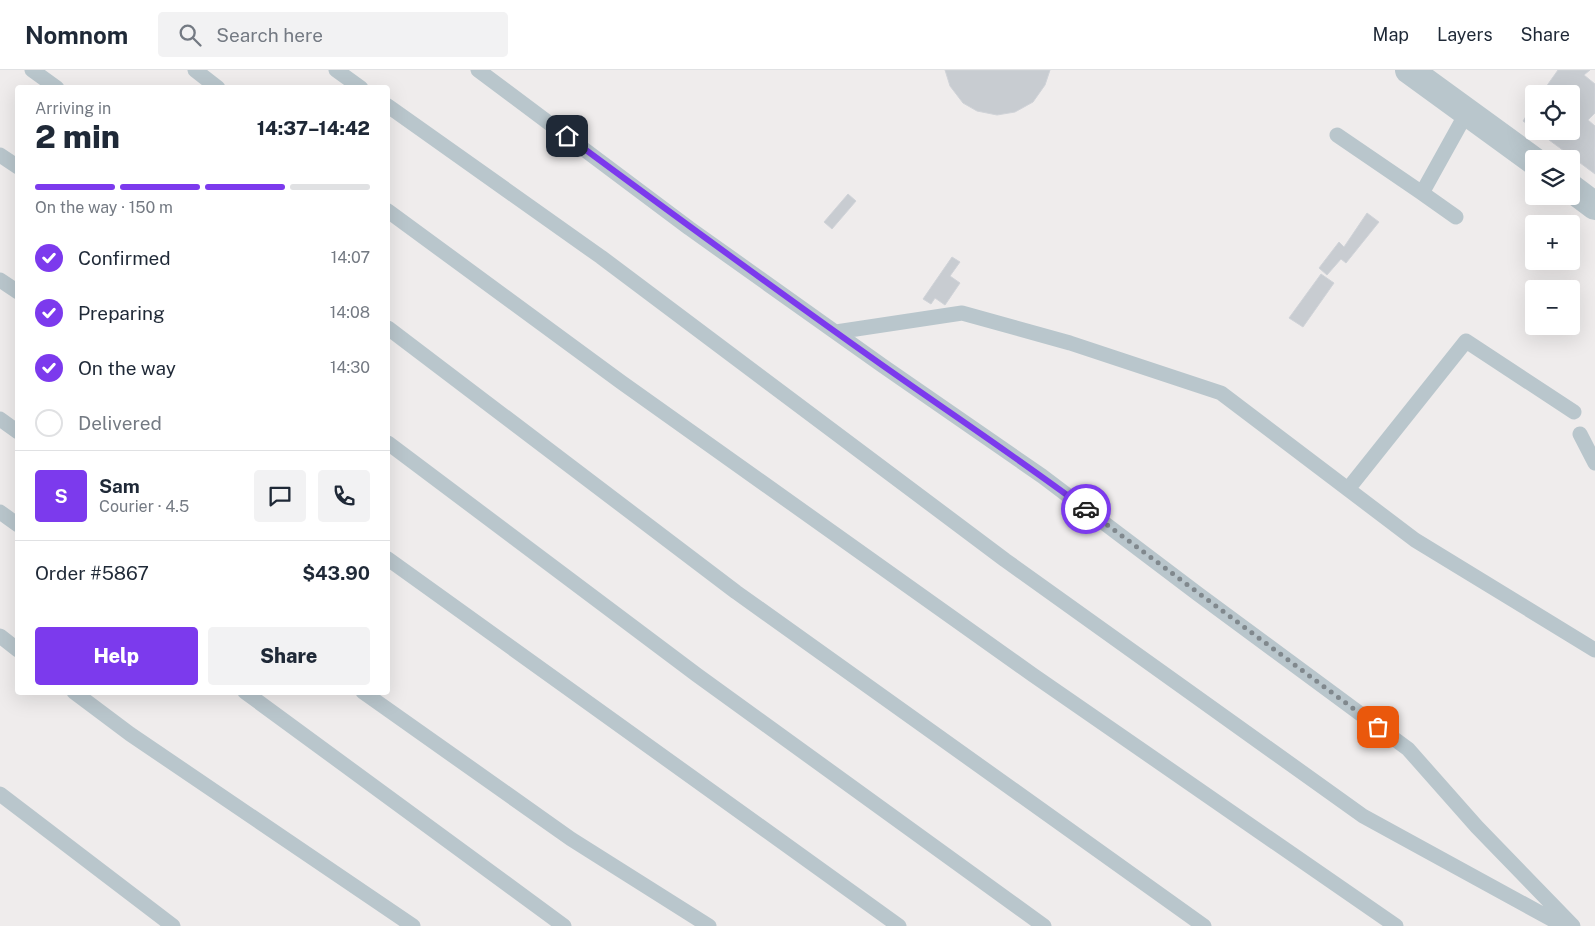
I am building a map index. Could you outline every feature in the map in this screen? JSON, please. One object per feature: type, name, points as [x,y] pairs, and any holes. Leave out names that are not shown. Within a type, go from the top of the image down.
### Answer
[{"type":"street","points":[[1409,70],[1525,154]]},
{"type":"street","points":[[1580,195],[1595,206]]},
{"type":"lane","points":[[32,70],[52,85]]},
{"type":"lane","points":[[195,70],[214,85]]},
{"type":"lane","points":[[336,70],[357,85]]},
{"type":"lane","points":[[478,70],[689,228],[1042,476],[1408,749],[1477,827],[1573,926]]},
{"type":"lane","points":[[390,107],[602,258],[1005,560],[1363,816],[1564,926]]},
{"type":"lane","points":[[1422,193],[1467,112]]},
{"type":"lane","points":[[1337,135],[1456,217]]},
{"type":"lane","points":[[0,155],[15,166]]},
{"type":"lane","points":[[390,212],[629,387],[1025,669],[1396,926]]},
{"type":"lane","points":[[0,280],[15,290]]},
{"type":"lane","points":[[836,332],[962,313],[1070,343],[1222,392],[1415,540],[1595,650]]},
{"type":"lane","points":[[390,330],[736,592],[1204,926]]},
{"type":"lane","points":[[1348,489],[1466,341],[1574,412]]},
{"type":"lane","points":[[0,419],[15,430]]},
{"type":"lane","points":[[1580,434],[1595,463]]},
{"type":"lane","points":[[390,445],[697,676],[1044,926]]},
{"type":"lane","points":[[0,512],[15,523]]},
{"type":"lane","points":[[390,560],[898,926]]},
{"type":"lane","points":[[0,636],[15,648]]},
{"type":"lane","points":[[78,695],[130,734],[413,926]]},
{"type":"lane","points":[[249,695],[564,926]]},
{"type":"lane","points":[[367,695],[571,839],[709,926]]},
{"type":"lane","points":[[0,794],[173,926]]},
{"type":"building","points":[[945,70],[1050,70],[1045,85],[1033,102],[1015,112],[997,115],[977,111],[963,103],[950,86]]},
{"type":"building","points":[[1558,70],[1590,70],[1584,75],[1595,84],[1595,113],[1588,120],[1595,126],[1595,174],[1580,163],[1580,150],[1563,150],[1549,140],[1580,140],[1580,85],[1547,85]]},
{"type":"building","points":[[848,194],[856,201],[832,229],[824,222]]},
{"type":"building","points":[[1367,213],[1379,222],[1346,263],[1341,259],[1327,275],[1319,268],[1339,242],[1344,247]]},
{"type":"building","points":[[952,257],[960,262],[950,276],[960,283],[945,305],[935,298],[931,304],[923,299]]},
{"type":"building","points":[[1321,274],[1334,283],[1303,327],[1289,318]]},
{"type":"way so far","points":[[1086,509],[1378,727]]},
{"type":"route","points":[[567,136],[689,228],[1042,476],[1086,509]]}]
